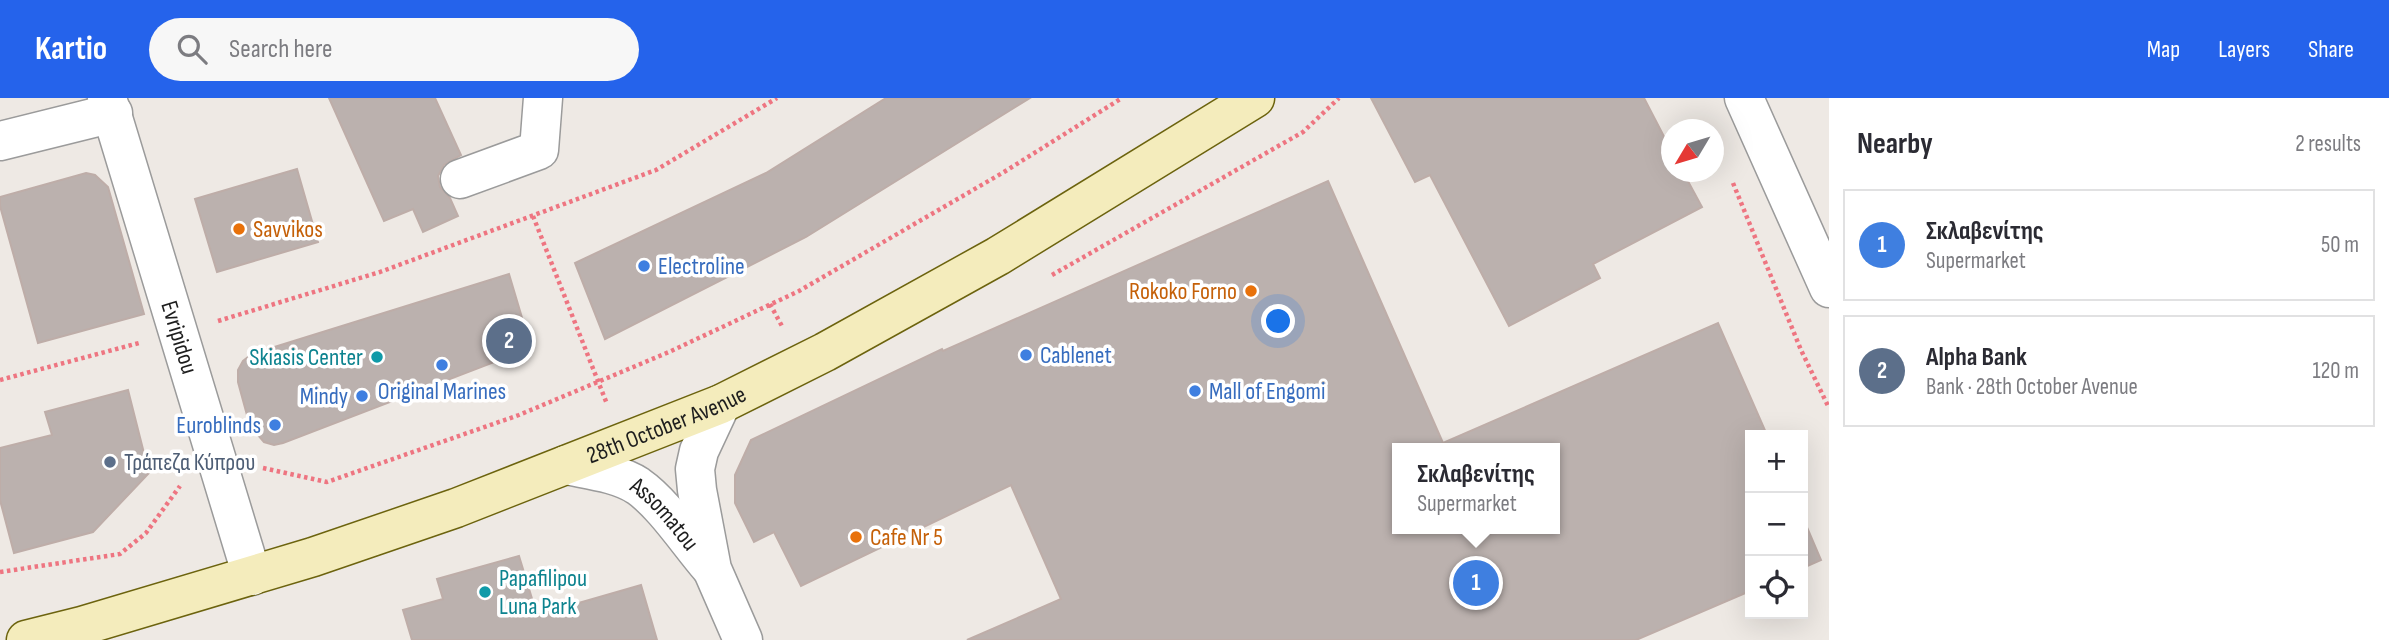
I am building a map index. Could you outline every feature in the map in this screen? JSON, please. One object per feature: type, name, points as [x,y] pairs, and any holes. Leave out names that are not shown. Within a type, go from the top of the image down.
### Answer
[{"type":"main road","name":"28th October Avenue","points":[[26,640],[313,557],[443,512],[721,404],[825,352],[998,256],[1255,98]]},
{"type":"street","points":[[460,179],[539,150],[543,98]]},
{"type":"street","points":[[1744,98],[1818,236],[1829,288]]},
{"type":"street","points":[[0,141],[110,106]]},
{"type":"street","name":"Evripidou","points":[[110,106],[252,576]]},
{"type":"street","name":"Assomatou","points":[[721,404],[699,451],[695,469],[696,490],[712,569],[743,640]]},
{"type":"street","name":"Assomatou","points":[[566,465],[615,476],[638,486],[658,503],[712,569]]},
{"type":"path","points":[[0,380],[180,332],[380,272],[656,170],[777,98]]},
{"type":"path","points":[[0,572],[120,554],[146,533],[180,486],[261,467],[327,482],[519,415],[598,382],[799,291],[1004,172],[1122,98]]},
{"type":"path","points":[[1729,174],[1801,350],[1829,408]]},
{"type":"path","points":[[533,216],[622,443]]},
{"type":"building","points":[[329,98],[435,98],[461,155],[444,165],[438,176],[440,187],[450,198],[458,216],[423,232],[413,209],[384,221]]},
{"type":"building","points":[[886,98],[1030,98],[806,237],[605,339],[575,263],[766,173]]},
{"type":"building","points":[[1371,98],[1644,98],[1661,131],[1661,182],[1688,182],[1702,207],[1593,264],[1600,278],[1509,326],[1430,175],[1415,182]]},
{"type":"building","points":[[297,169],[318,242],[217,272],[195,199]]},
{"type":"building","points":[[86,173],[95,175],[108,187],[144,314],[38,343],[0,206],[0,197]]},
{"type":"building","name":"Mall of Engomi","points":[[1328,181],[1443,443],[1718,323],[1765,430],[1745,430],[1745,593],[1636,640],[967,640],[1061,599],[1011,485],[801,586],[774,532],[754,542],[735,503],[735,475],[751,440],[942,349],[943,351]]},
{"type":"building","name":"Skiasis Center","points":[[509,274],[531,348],[283,443],[274,445],[264,442],[250,426],[238,382],[238,370],[243,361],[252,354]]},
{"type":"building","points":[[128,390],[149,473],[93,532],[14,553],[0,500],[0,448],[52,435],[45,412]]},
{"type":"building","points":[[1808,530],[1821,560],[1808,566]]},
{"type":"building","name":"Papafilipou Luna Park","points":[[519,556],[537,615],[641,585],[657,640],[412,640],[403,610],[443,599],[437,579]]},
{"type":"place","name":"Savvikos","points":[[239,229]]},
{"type":"place","name":"Electroline","points":[[644,266]]},
{"type":"place","name":"Rokoko Forno","points":[[1251,291]]},
{"type":"place","name":"Alpha Bank","points":[[509,341]]},
{"type":"place","name":"Cablenet","points":[[1026,355]]},
{"type":"place","name":"Skiasis Center","points":[[377,357]]},
{"type":"place","name":"Original Marines","points":[[442,365]]},
{"type":"place","name":"Mall of Engomi","points":[[1195,391]]},
{"type":"place","name":"Mindy","points":[[362,396]]},
{"type":"place","name":"Euroblinds","points":[[275,425]]},
{"type":"place","name":"Τράπεζα Κύπρου","points":[[110,462]]},
{"type":"place","name":"Cafe Nr 5","points":[[856,537]]},
{"type":"place","name":"Σκλαβενίτης","points":[[1476,583]]},
{"type":"place","name":"Papafilipou Luna Park","points":[[485,592]]}]
